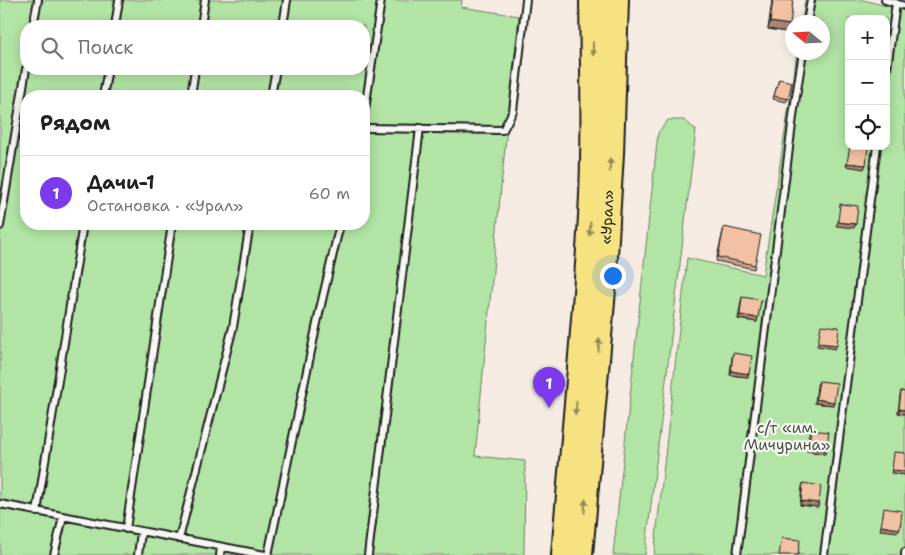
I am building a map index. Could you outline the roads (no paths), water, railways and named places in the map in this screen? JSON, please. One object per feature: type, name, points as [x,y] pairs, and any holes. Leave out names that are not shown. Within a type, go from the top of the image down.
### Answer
[{"type":"highway","name":"«Урал»","points":[[564,555],[584,324],[591,214],[593,153],[592,0]]},
{"type":"highway","name":"«Урал»","points":[[580,555],[604,280],[610,180],[616,0]]},
{"type":"lane","points":[[34,20],[38,0]]},
{"type":"lane","points":[[116,20],[119,0]]},
{"type":"lane","points":[[202,20],[205,0]]},
{"type":"lane","points":[[284,20],[288,0]]},
{"type":"lane","points":[[368,90],[381,0]]},
{"type":"lane","points":[[370,128],[503,130],[513,111],[526,0]]},
{"type":"lane","points":[[809,15],[811,0]]},
{"type":"lane","points":[[884,0],[905,6]]},
{"type":"lane","points":[[888,60],[896,3]]},
{"type":"lane","points":[[737,555],[802,60]]},
{"type":"lane","points":[[23,90],[25,75]]},
{"type":"lane","points":[[104,90],[107,75]]},
{"type":"lane","points":[[192,90],[194,75]]},
{"type":"lane","points":[[272,90],[275,75]]},
{"type":"lane","points":[[0,226],[20,105]]},
{"type":"lane","points":[[368,555],[420,128]]},
{"type":"lane","points":[[824,555],[876,150]]},
{"type":"lane","points":[[37,512],[82,230]]},
{"type":"lane","points":[[126,529],[171,230]]},
{"type":"lane","points":[[179,539],[233,327],[249,230]]},
{"type":"lane","points":[[0,504],[266,555],[339,230]]},
{"type":"lane","points":[[54,555],[63,517]]},
{"type":"lane","points":[[138,555],[141,532]]},
{"type":"lane","points":[[220,555],[221,547]]},
{"type":"place","name":"Дачи-1","points":[[549,408]]},
{"type":"park label","name":"с/т «им. Мичурина»","points":[[787,436]]}]
